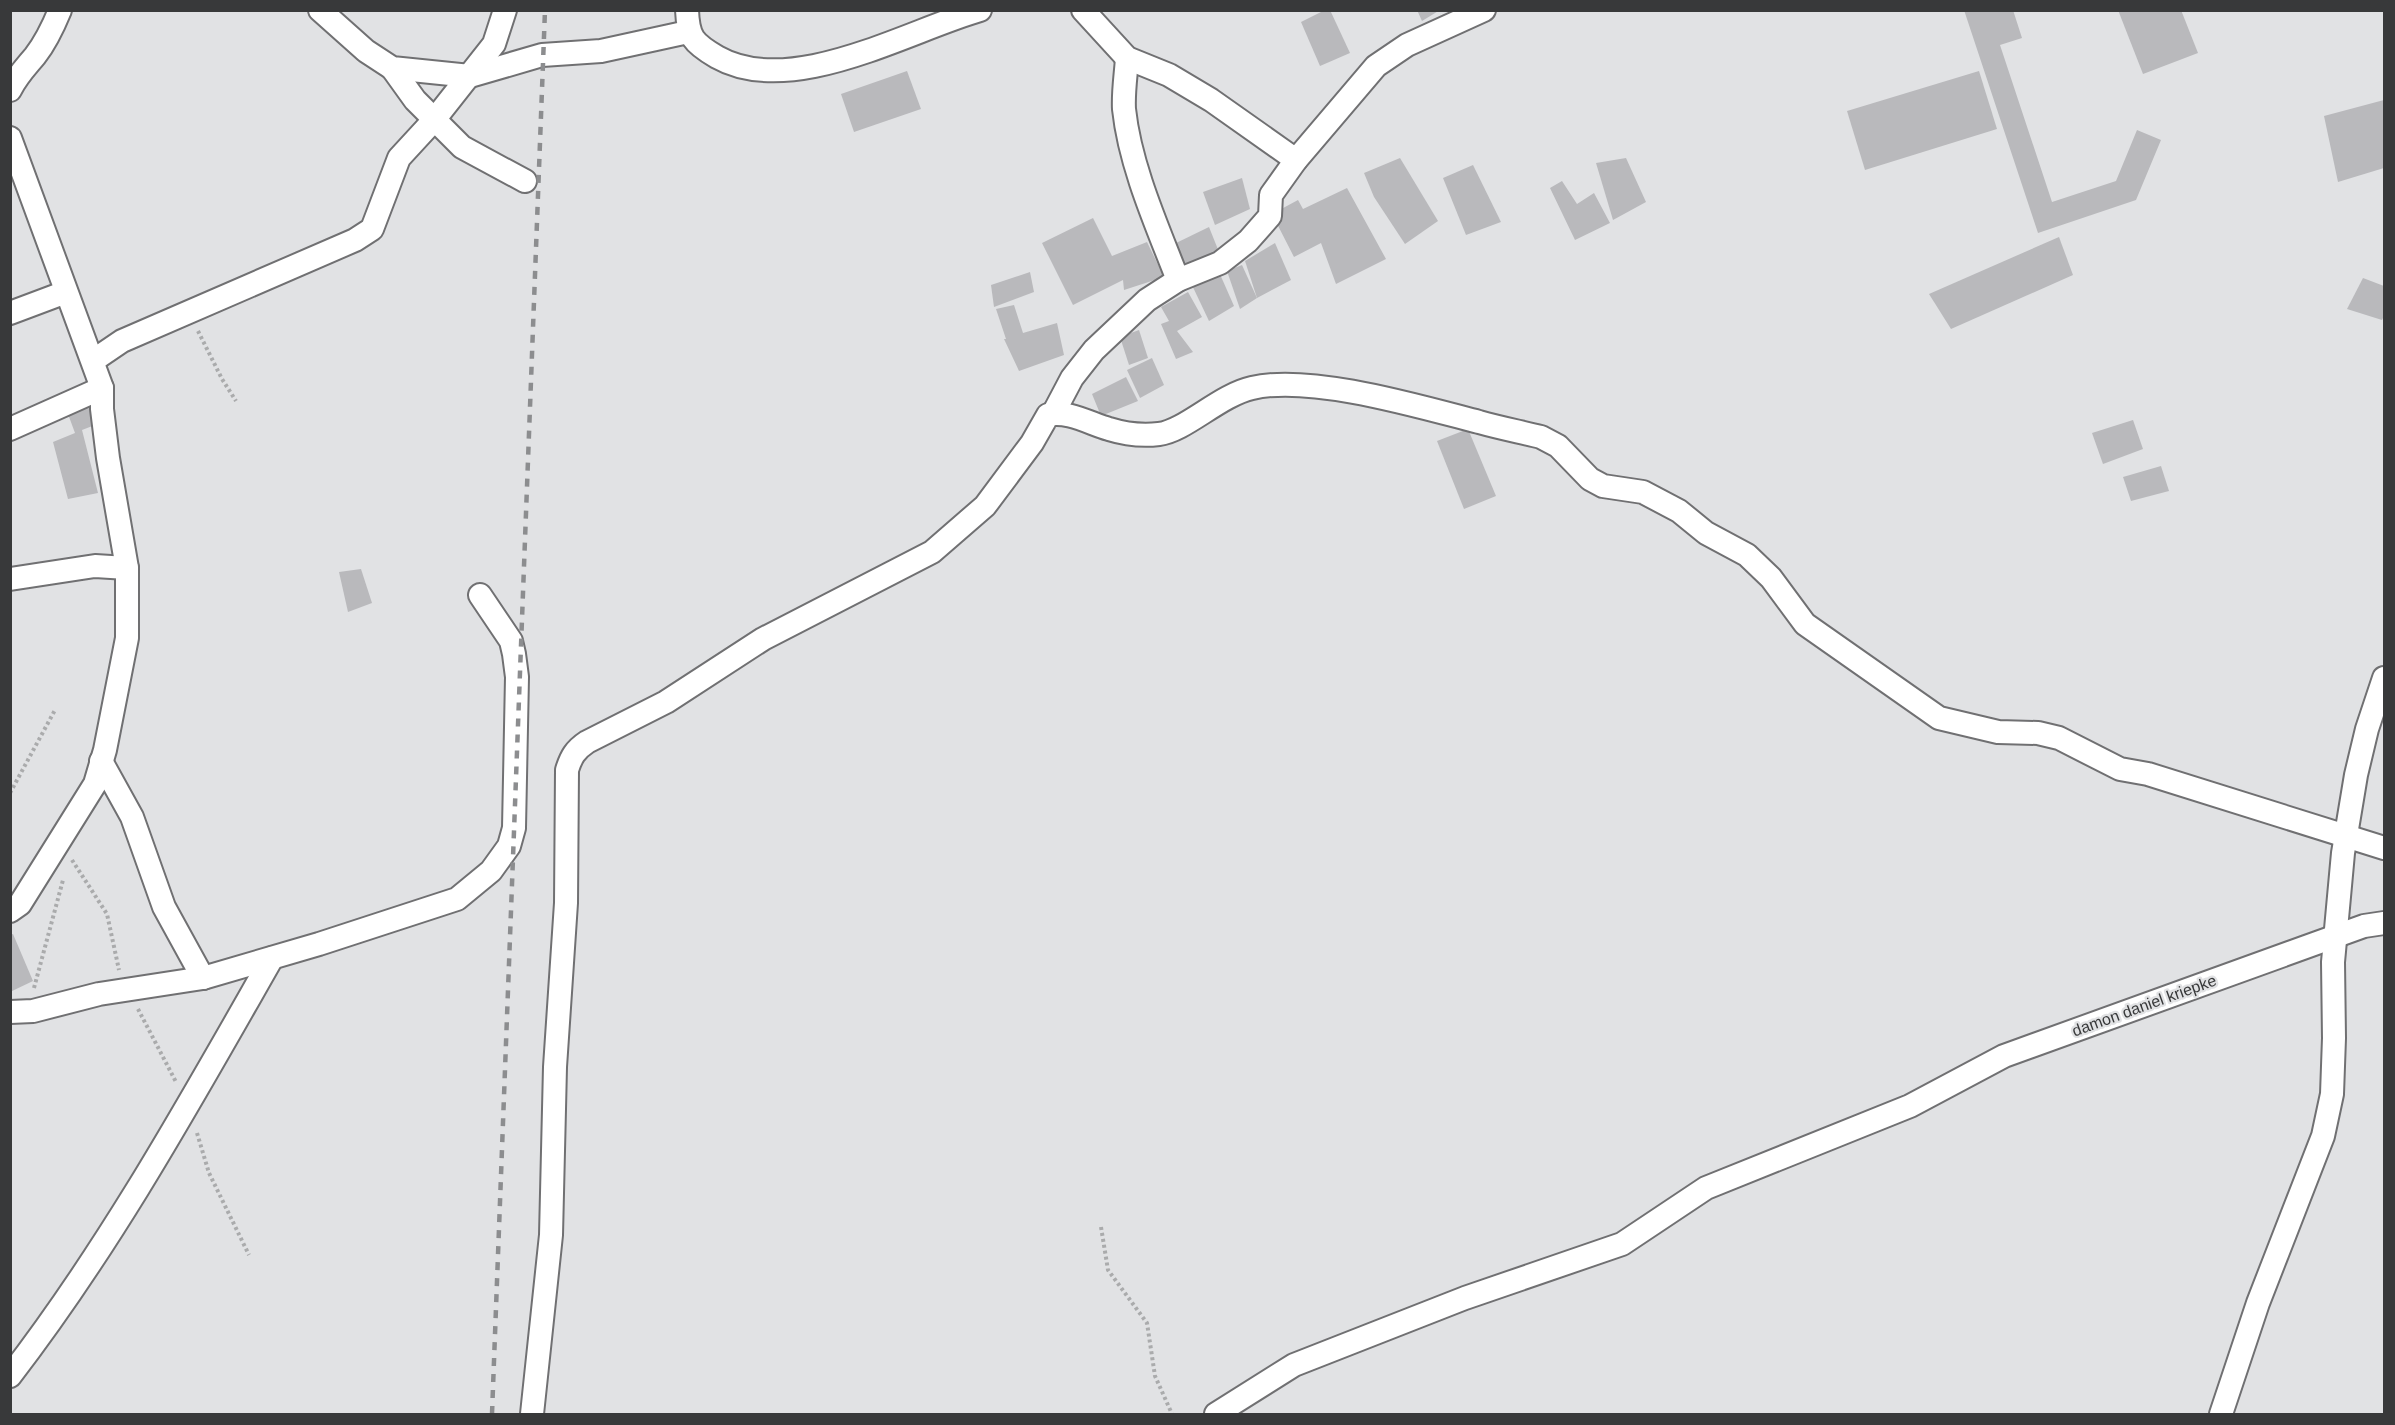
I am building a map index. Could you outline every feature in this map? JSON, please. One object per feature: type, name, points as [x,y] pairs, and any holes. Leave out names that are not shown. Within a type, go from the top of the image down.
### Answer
[{"type":"street","points":[[10,90],[16,76],[35,56],[52,31],[60,10]]},
{"type":"street","points":[[320,10],[366,51],[392,68],[434,120],[462,147],[525,181]]},
{"type":"street","points":[[93,360],[123,341],[190,314],[355,240],[372,229],[399,158],[471,76],[494,44],[505,10]]},
{"type":"street","points":[[392,68],[471,76],[542,56],[601,51],[688,21],[703,49],[728,63],[786,70],[821,64],[869,51],[980,10]]},
{"type":"street","points":[[1083,10],[1126,58],[1169,75],[1210,100],[1296,160]]},
{"type":"street","points":[[532,1414],[552,1235],[555,1067],[566,903],[567,770],[571,757],[587,742],[666,702],[763,639],[932,552],[985,506],[1032,443],[1044,420],[1053,414],[1072,378],[1094,350],[1147,300],[1178,280],[1220,263],[1248,241],[1269,216],[1271,195],[1296,160],[1376,66],[1407,45],[1484,10]]},
{"type":"street","points":[[1126,58],[1124,108],[1132,150],[1152,212],[1178,280]]},
{"type":"street","points":[[10,138],[102,388],[108,458],[127,568],[127,638],[95,784],[20,904],[10,911]]},
{"type":"street","points":[[10,313],[66,292]]},
{"type":"street","points":[[1053,414],[1137,435],[1162,434],[1220,400],[1249,388],[1268,385],[1317,387],[1392,400],[1541,437],[1558,446],[1590,479],[1603,486],[1643,492],[1678,511],[1706,533],[1747,555],[1771,578],[1805,624],[1940,718],[1998,732],[2038,733],[2060,738],[2120,769],[2148,774],[2385,848]]},
{"type":"street","points":[[10,429],[102,388]]},
{"type":"street","points":[[10,579],[95,566],[127,568]]},
{"type":"street","points":[[10,1012],[33,1011],[99,994],[203,978],[457,899],[491,871],[509,846],[514,828],[517,676],[511,641],[480,595]]},
{"type":"street","points":[[2221,1414],[2258,1303],[2324,1136],[2332,1094],[2334,936],[2347,836],[2356,775],[2367,729],[2385,678]]},
{"type":"street","points":[[101,761],[132,817],[164,907],[203,978]]},
{"type":"street","name":"damon daniel kriepke","points":[[1216,1414],[1294,1365],[1465,1298],[1622,1244],[1706,1188],[1910,1106],[2004,1056],[2334,936],[2364,926],[2385,923]]},
{"type":"street","points":[[10,1376],[56,1316],[162,1151],[272,957]]},
{"type":"path","points":[[190,314],[222,379],[236,401]]},
{"type":"path","points":[[10,793],[55,710]]},
{"type":"path","points":[[66,865],[68,855],[107,914],[115,958],[127,990],[188,1105],[209,1173],[249,1255]]},
{"type":"path","points":[[27,991],[35,987],[63,876]]},
{"type":"path","points":[[1101,1227],[1108,1270],[1147,1323],[1155,1376],[1172,1414]]},
{"type":"building","points":[[1325,10],[1330,10],[1350,53],[1320,66],[1301,22]]},
{"type":"building","points":[[1417,10],[1440,10],[1422,21]]},
{"type":"building","points":[[1964,10],[2013,10],[2022,38],[2000,45],[2052,202],[2116,181],[2137,130],[2161,140],[2136,200],[2038,233]]},
{"type":"building","points":[[2118,10],[2181,10],[2198,53],[2143,74]]},
{"type":"building","points":[[907,71],[921,109],[854,132],[841,94]]},
{"type":"building","points":[[1979,71],[1997,129],[1865,170],[1847,111]]},
{"type":"building","points":[[2384,100],[2384,168],[2338,182],[2324,116]]},
{"type":"building","points":[[1400,158],[1438,221],[1405,244],[1374,197],[1364,173]]},
{"type":"building","points":[[1626,158],[1646,202],[1613,220],[1596,163]]},
{"type":"building","points":[[1473,165],[1501,222],[1466,235],[1443,178]]},
{"type":"building","points":[[1242,178],[1250,209],[1215,225],[1203,192]]},
{"type":"building","points":[[1562,181],[1577,204],[1594,193],[1610,223],[1575,240],[1550,188]]},
{"type":"building","points":[[1347,188],[1386,259],[1336,284],[1321,243],[1294,257],[1272,214],[1298,200],[1303,209]]},
{"type":"building","points":[[1093,218],[1112,256],[1147,242],[1164,277],[1124,290],[1123,280],[1073,305],[1042,243]]},
{"type":"building","points":[[1209,227],[1219,252],[1182,266],[1174,244]]},
{"type":"building","points":[[2059,237],[2073,275],[1951,329],[1929,294]]},
{"type":"building","points":[[1275,243],[1291,280],[1257,298],[1245,261]]},
{"type":"building","points":[[1242,265],[1257,298],[1240,309],[1227,271]]},
{"type":"building","points":[[1030,272],[1034,292],[994,307],[991,285]]},
{"type":"building","points":[[1219,272],[1234,306],[1209,321],[1191,283]]},
{"type":"building","points":[[2363,278],[2384,286],[2382,320],[2347,309]]},
{"type":"building","points":[[1188,292],[1202,317],[1177,331],[1193,352],[1176,359],[1161,324],[1169,321],[1161,307]]},
{"type":"building","points":[[1014,305],[1023,333],[1057,323],[1064,355],[1019,371],[1004,339],[1006,339],[996,309]]},
{"type":"building","points":[[1139,330],[1148,358],[1129,365],[1120,337]]},
{"type":"building","points":[[1152,358],[1164,385],[1140,398],[1127,370]]},
{"type":"building","points":[[1126,377],[1138,401],[1101,416],[1092,394]]},
{"type":"building","points":[[88,406],[95,425],[82,430],[98,493],[68,499],[53,442],[75,433],[68,414]]},
{"type":"building","points":[[2133,420],[2143,449],[2103,464],[2092,433]]},
{"type":"building","points":[[1468,429],[1496,496],[1464,509],[1437,441]]},
{"type":"building","points":[[2161,466],[2169,491],[2131,501],[2123,477]]},
{"type":"building","points":[[361,569],[372,603],[348,612],[339,572]]},
{"type":"building","points":[[13,934],[33,981],[10,992],[10,935]]},
{"type":"railway","points":[[492,1414],[545,10]]}]
